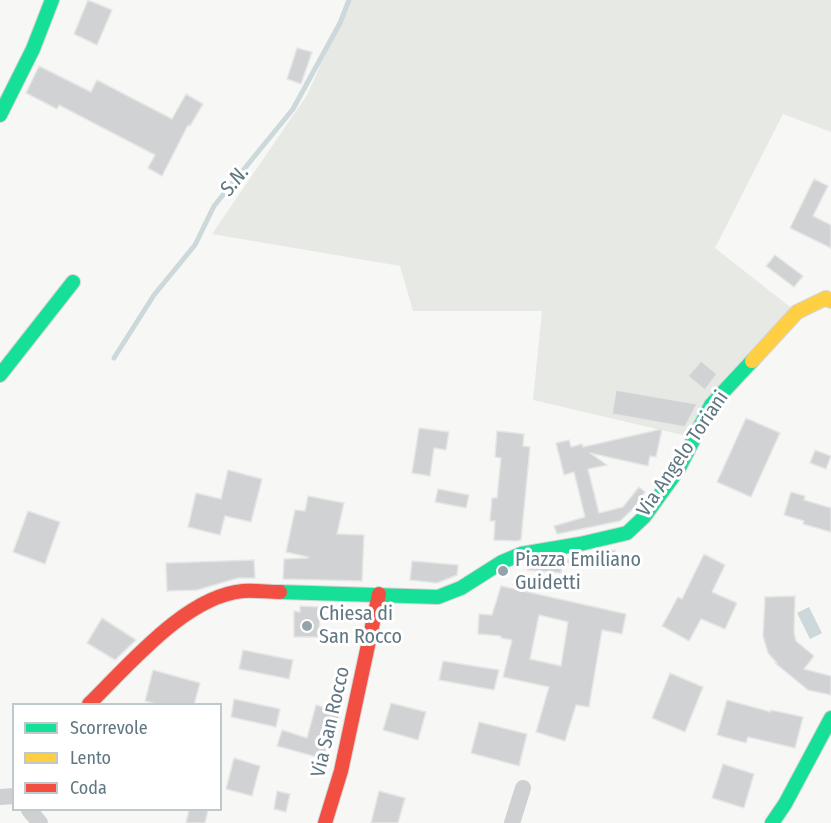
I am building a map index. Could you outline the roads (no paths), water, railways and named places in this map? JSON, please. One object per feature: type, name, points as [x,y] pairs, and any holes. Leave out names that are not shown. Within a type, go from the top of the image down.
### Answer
[{"type":"street","points":[[0,115],[33,49],[52,0]]},
{"type":"street","points":[[0,375],[74,282]]},
{"type":"street","name":"Via Angelo Toriani","points":[[91,703],[158,637],[204,602],[242,591],[438,597],[461,588],[502,562],[521,554],[627,533],[644,517],[678,470],[711,405],[797,312],[826,298],[831,301]]},
{"type":"street","name":"Via San Rocco","points":[[325,823],[341,771],[379,594]]},
{"type":"street","points":[[772,823],[785,804],[831,718]]},
{"type":"street","points":[[512,823],[523,788]]},
{"type":"street","points":[[30,811],[40,823]]},
{"type":"waterway","name":"S.N.","points":[[114,358],[154,295],[195,245],[214,206],[293,109],[340,23],[349,0]]},
{"type":"place","name":"Piazza Emiliano Guidetti","points":[[503,571]]},
{"type":"place","name":"Chiesa di San Rocco","points":[[307,626]]}]
